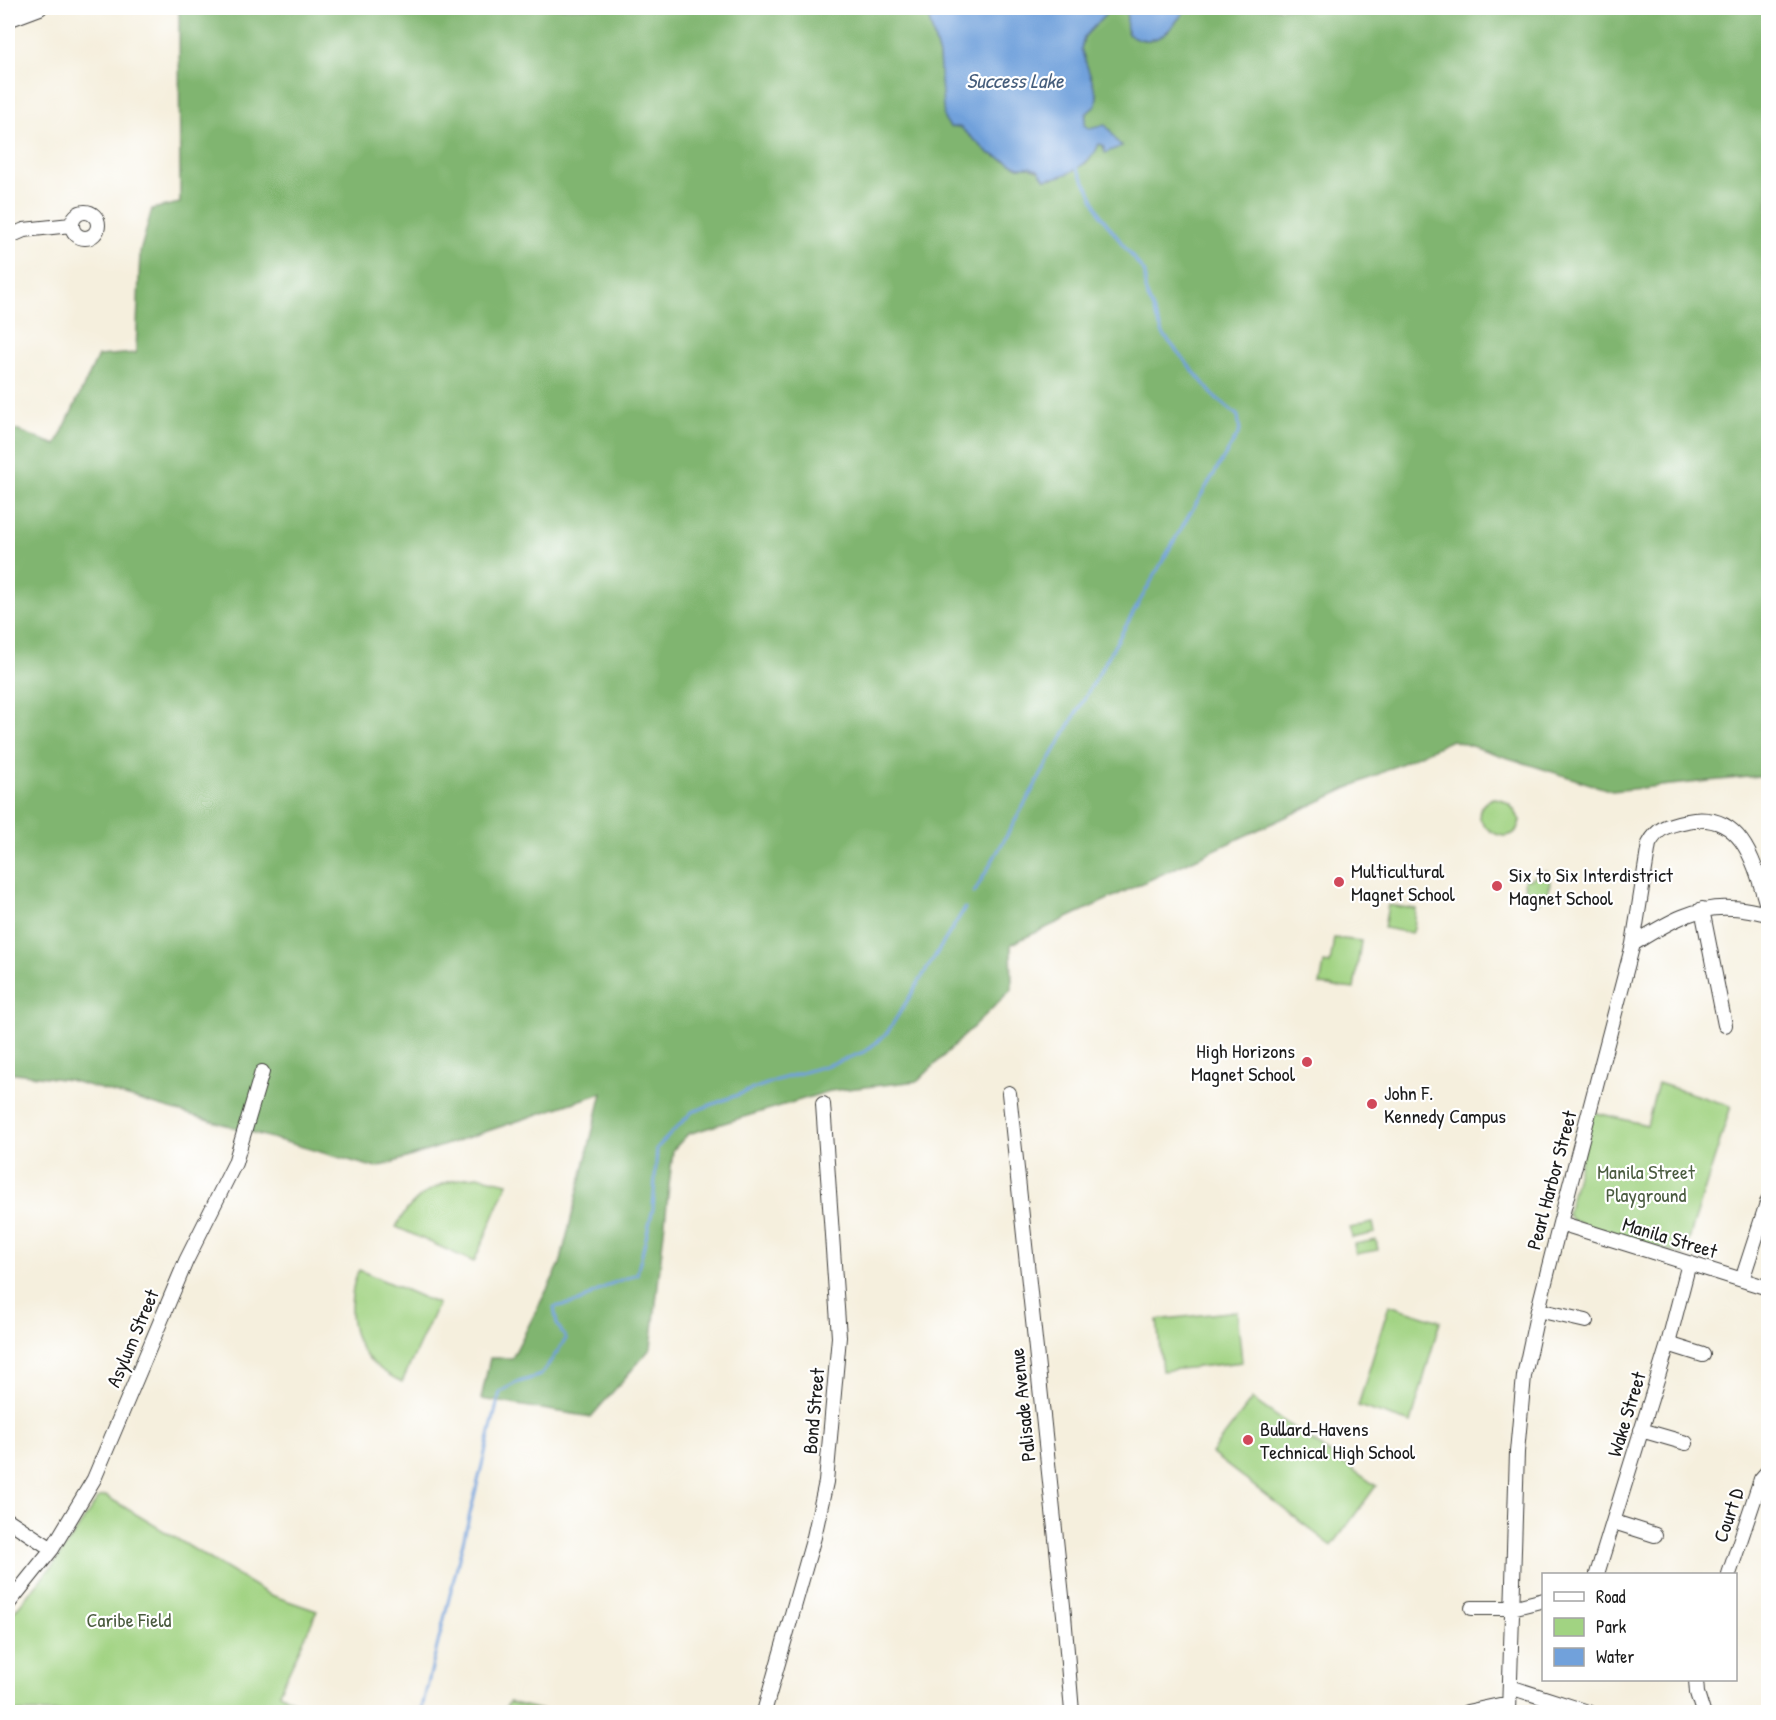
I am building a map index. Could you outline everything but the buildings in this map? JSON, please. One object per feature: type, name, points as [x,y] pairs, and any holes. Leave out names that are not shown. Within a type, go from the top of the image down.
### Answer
[{"type":"street","points":[[8,20],[40,8]]},
{"type":"street","points":[[8,237],[24,230],[71,225]]},
{"type":"street","name":"Pearl Harbor Street","points":[[1509,1708],[1517,1452],[1524,1376],[1538,1310],[1633,944],[1649,844],[1655,832],[1671,824],[1697,819],[1718,820],[1735,833],[1747,848],[1768,909]]},
{"type":"street","points":[[1633,944],[1665,924],[1702,909],[1732,908],[1768,914]]},
{"type":"street","points":[[1702,909],[1725,1025]]},
{"type":"street","name":"Asylum Street","points":[[8,1604],[52,1549],[94,1479],[186,1261],[235,1163],[262,1072]]},
{"type":"street","name":"Palisade Avenue","points":[[1009,1093],[1072,1713]]},
{"type":"street","name":"Bond Street","points":[[764,1713],[814,1537],[826,1482],[839,1337],[823,1104]]},
{"type":"street","points":[[1742,1280],[1768,1200]]},
{"type":"street","name":"Manila Street","points":[[1560,1223],[1768,1288]]},
{"type":"street","name":"Wake Street","points":[[1598,1573],[1668,1344],[1689,1263]]},
{"type":"street","points":[[1538,1310],[1586,1321]]},
{"type":"street","points":[[1668,1344],[1703,1355]]},
{"type":"street","points":[[1641,1430],[1686,1443]]},
{"type":"street","name":"Court D","points":[[1730,1573],[1761,1479],[1768,1471]]},
{"type":"street","points":[[8,1520],[52,1549]]},
{"type":"street","points":[[1614,1522],[1655,1535]]},
{"type":"street","points":[[1472,1608],[1512,1608],[1542,1600]]},
{"type":"street","points":[[1696,1681],[1703,1713]]},
{"type":"street","points":[[1510,1687],[1588,1712]]},
{"type":"street","points":[[1467,1713],[1509,1708]]},
{"type":"green space","points":[[179,8],[928,8],[939,56],[944,112],[989,153],[1019,167],[1030,167],[1054,178],[1088,162],[1099,144],[1103,145],[1105,152],[1121,145],[1113,140],[1110,130],[1090,129],[1084,125],[1086,114],[1096,105],[1097,95],[1081,49],[1084,37],[1111,9],[1127,8],[1128,34],[1147,40],[1155,39],[1169,30],[1187,8],[1768,8],[1768,775],[1612,791],[1452,740],[1011,944],[1012,989],[918,1081],[830,1091],[688,1134],[673,1150],[651,1348],[591,1417],[481,1399],[490,1358],[512,1358],[560,1264],[602,1093],[376,1168],[69,1080],[8,1072],[8,427],[56,445],[98,356],[136,353],[140,252],[152,209],[180,203]]},
{"type":"green space","points":[[1493,798],[1507,802],[1520,820],[1516,831],[1508,836],[1499,835],[1482,823],[1479,815],[1482,806]]},
{"type":"green space","points":[[1546,871],[1549,889],[1545,897],[1537,903],[1527,893],[1524,886],[1525,878],[1528,880]]},
{"type":"green space","points":[[1388,905],[1416,909],[1414,929],[1411,933],[1384,928]]},
{"type":"green space","points":[[1334,938],[1361,941],[1354,989],[1320,985],[1324,963],[1330,964]]},
{"type":"green space","name":"Manila Street Playground","points":[[1658,1083],[1731,1106],[1684,1255],[1573,1221],[1567,1214],[1593,1112],[1647,1125]]},
{"type":"green space","points":[[477,1176],[508,1183],[474,1262],[396,1227],[411,1206],[429,1191],[452,1181]]},
{"type":"green space","points":[[1373,1223],[1375,1233],[1352,1238],[1350,1228]]},
{"type":"green space","points":[[1376,1240],[1378,1250],[1356,1254],[1354,1244]]},
{"type":"green space","points":[[359,1270],[438,1304],[402,1382],[380,1369],[364,1353],[358,1343],[354,1332],[351,1306],[354,1283]]},
{"type":"green space","points":[[1389,1305],[1440,1321],[1411,1423],[1358,1406]]},
{"type":"green space","points":[[1237,1311],[1242,1362],[1162,1371],[1157,1320]]},
{"type":"green space","points":[[1252,1399],[1376,1486],[1332,1546],[1211,1453]]},
{"type":"green space","name":"Caribe Field","points":[[106,1496],[268,1594],[317,1611],[279,1693],[313,1712],[8,1712],[8,1619],[56,1561],[99,1497]]},
{"type":"green space","points":[[509,1702],[548,1712],[503,1712]]},
{"type":"water","name":"Success Lake","points":[[928,8],[1117,8],[1111,9],[1084,37],[1081,49],[1097,95],[1096,105],[1086,114],[1084,125],[1090,129],[1105,125],[1122,146],[1105,153],[1103,145],[1099,144],[1090,158],[1077,169],[1061,176],[1045,179],[1038,170],[1019,167],[989,153],[960,127],[950,127],[944,119],[939,56]]},
{"type":"water","points":[[1127,8],[1187,8],[1169,30],[1155,39],[1147,40],[1128,34]]},
{"type":"waterway","points":[[974,893],[1182,527],[1240,431],[1238,416],[1213,395],[1163,334],[1145,290],[1145,273],[1101,216],[1075,165]]},
{"type":"waterway","points":[[421,1712],[500,1392],[516,1383],[541,1375],[566,1339],[557,1324],[554,1307],[579,1302],[608,1285],[637,1274],[653,1209],[657,1148],[692,1112],[777,1080],[866,1051],[887,1033],[965,908]]},
{"type":"place","name":"Multicultural Magnet School","points":[[1339,882]]},
{"type":"place","name":"Six to Six Interdistrict Magnet School","points":[[1497,886]]},
{"type":"place","name":"High Horizons Magnet School","points":[[1307,1062]]},
{"type":"place","name":"John F. Kennedy Campus","points":[[1372,1104]]},
{"type":"place","name":"Bullard–Havens Technical High School","points":[[1248,1440]]}]
